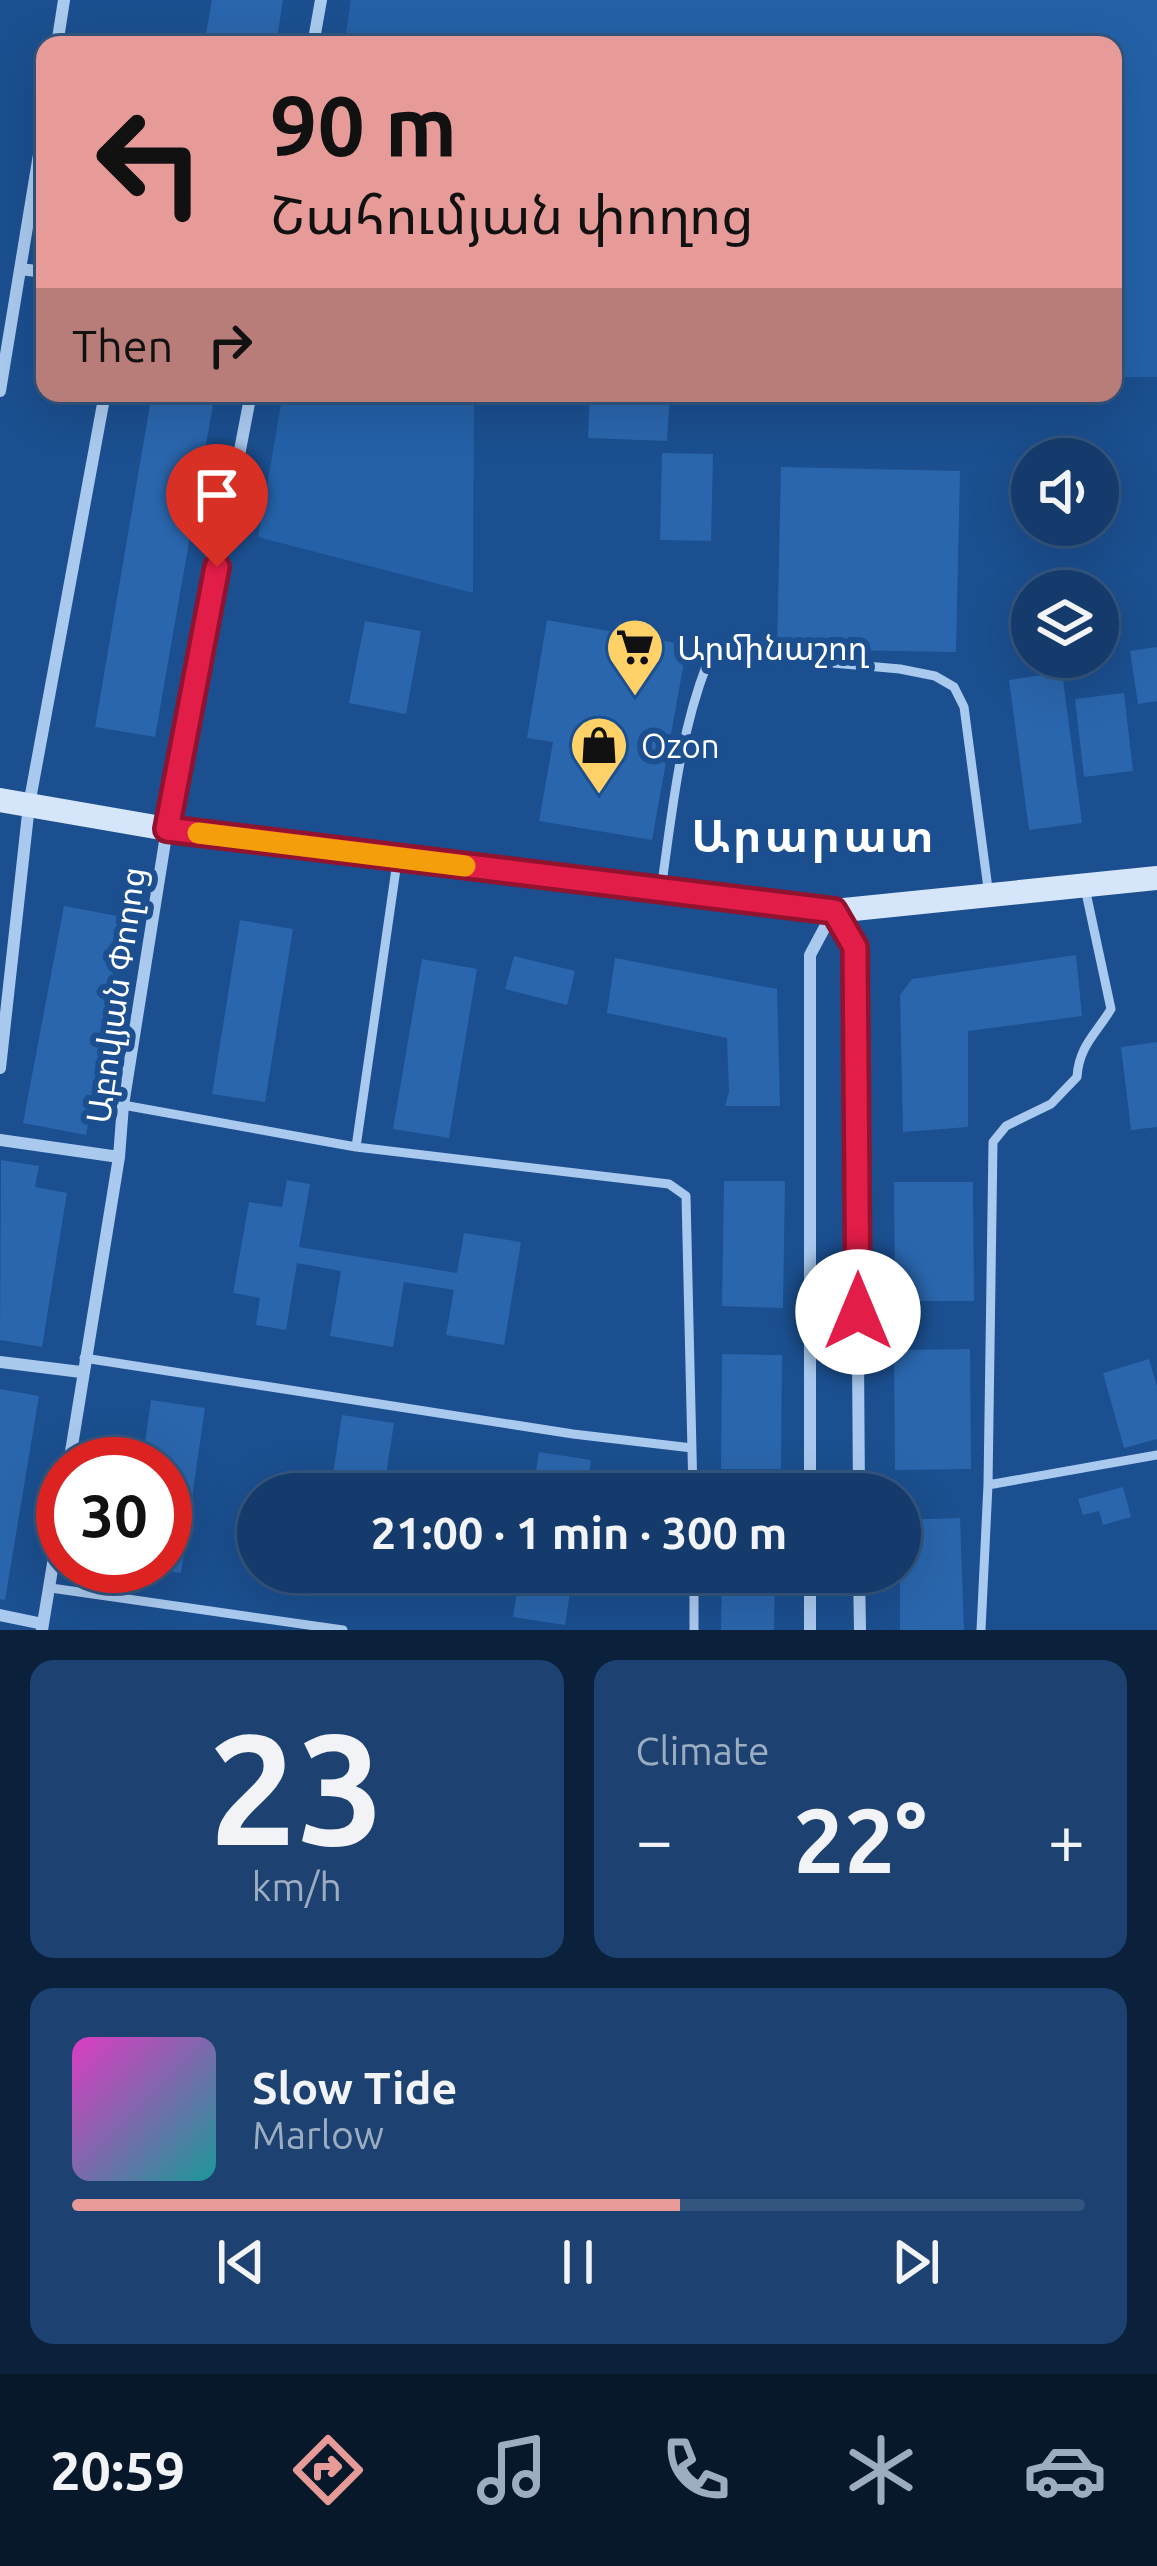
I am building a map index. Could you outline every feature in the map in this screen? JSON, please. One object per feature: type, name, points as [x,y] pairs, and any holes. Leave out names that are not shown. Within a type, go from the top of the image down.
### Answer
[{"type":"main road","points":[[0,800],[167,829],[834,911],[1157,878]]},
{"type":"street","points":[[58,36],[64,0]]},
{"type":"street","points":[[315,36],[321,0]]},
{"type":"street","points":[[0,391],[36,172]]},
{"type":"street","points":[[20,268],[36,271]]},
{"type":"street","points":[[0,1068],[29,806],[103,402]]},
{"type":"street","name":"Աբովյան Փողոց","points":[[72,1437],[167,829],[249,402]]},
{"type":"street","points":[[810,1473],[810,955],[834,911]]},
{"type":"street","points":[[834,911],[855,947],[859,1473]]},
{"type":"street","points":[[0,1140],[119,1157]]},
{"type":"street","points":[[0,1362],[82,1365]]},
{"type":"street","points":[[0,1616],[43,1627],[50,1593]]},
{"type":"street","points":[[810,1593],[810,1630]]},
{"type":"street","points":[[860,1593],[860,1630]]},
{"type":"lane","points":[[661,890],[678,770],[698,688],[707,664],[731,654],[900,669],[935,676],[954,687],[967,724],[989,897]]},
{"type":"lane","points":[[356,1148],[398,857]]},
{"type":"lane","points":[[981,1630],[993,1142],[1006,1126],[1051,1104],[1077,1077],[1088,1036],[1111,1009],[1085,886]]},
{"type":"lane","points":[[123,1105],[356,1148],[669,1184],[679,1189],[686,1196],[692,1473]]},
{"type":"lane","points":[[82,1365],[692,1448]]},
{"type":"lane","points":[[988,1485],[1157,1455]]},
{"type":"lane","points":[[86,1593],[344,1630]]},
{"type":"lane","points":[[694,1593],[694,1630]]},
{"type":"shaded area","points":[[351,0],[1157,0],[1157,377],[1122,377],[1122,36],[345,36]]},
{"type":"shaded area","points":[[281,402],[474,402],[473,593],[258,537]]},
{"type":"building","points":[[212,0],[283,0],[277,36],[206,36]]},
{"type":"building","points":[[150,402],[213,402],[155,737],[95,727]]},
{"type":"building","points":[[590,402],[669,402],[667,441],[588,438]]},
{"type":"building","points":[[662,453],[713,454],[711,541],[660,540]]},
{"type":"building","points":[[781,467],[960,471],[956,652],[777,649]]},
{"type":"building","points":[[547,620],[687,645],[652,840],[539,821],[553,742],[527,738]]},
{"type":"building","points":[[365,621],[421,631],[406,714],[349,703]]},
{"type":"building","points":[[1157,647],[1157,701],[1138,704],[1130,651]]},
{"type":"building","points":[[1063,678],[1082,823],[1029,830],[1009,680]]},
{"type":"building","points":[[1124,693],[1133,771],[1084,777],[1075,699]]},
{"type":"building","points":[[64,906],[128,918],[86,1135],[23,1123]]},
{"type":"building","points":[[240,920],[293,929],[265,1102],[212,1094]]},
{"type":"building","points":[[1076,955],[1082,1016],[968,1031],[968,1127],[903,1132],[900,995],[912,979]]},
{"type":"building","points":[[514,956],[575,971],[567,1005],[505,989]]},
{"type":"building","points":[[615,958],[777,989],[780,1106],[725,1106],[727,1038],[607,1013]]},
{"type":"building","points":[[422,959],[477,969],[449,1138],[393,1129]]},
{"type":"building","points":[[1157,1042],[1157,1127],[1131,1130],[1121,1047]]},
{"type":"building","points":[[1,1160],[39,1166],[35,1187],[67,1193],[42,1347],[0,1340]]},
{"type":"building","points":[[287,1180],[310,1184],[299,1247],[457,1273],[464,1233],[521,1242],[504,1345],[446,1335],[454,1290],[404,1282],[393,1347],[330,1336],[341,1271],[297,1263],[286,1330],[256,1325],[260,1298],[233,1293],[249,1202],[282,1207]]},
{"type":"building","points":[[724,1181],[785,1181],[783,1308],[722,1306]]},
{"type":"building","points":[[894,1182],[973,1182],[974,1301],[895,1301]]},
{"type":"building","points":[[970,1349],[971,1469],[895,1470],[894,1350]]},
{"type":"building","points":[[722,1354],[782,1355],[781,1469],[721,1469]]},
{"type":"building","points":[[1149,1359],[1157,1386],[1157,1439],[1124,1448],[1103,1373]]},
{"type":"building","points":[[0,1389],[39,1396],[5,1600],[0,1599]]},
{"type":"building","points":[[151,1400],[205,1408],[192,1497],[192,1437],[146,1437]]},
{"type":"building","points":[[342,1415],[394,1423],[386,1473],[333,1473]]},
{"type":"building","points":[[539,1452],[591,1460],[589,1473],[536,1473]]},
{"type":"building","points":[[1123,1487],[1131,1517],[1103,1525],[1099,1511],[1083,1515],[1078,1499]]},
{"type":"building","points":[[960,1518],[964,1630],[900,1630],[900,1593],[921,1593],[921,1519]]},
{"type":"building","points":[[517,1593],[570,1593],[565,1625],[513,1617]]},
{"type":"building","points":[[722,1593],[775,1593],[774,1630],[721,1630]]},
{"type":"slow traffic","points":[[198,833],[465,866]]},
{"type":"place","name":"Արմինաշող","points":[[635,698]]},
{"type":"place","name":"Ozon","points":[[599,796]]},
{"type":"district","name":"Արարատ","points":[[814,835]]},
{"type":"route","points":[[217,567],[167,829],[834,911],[855,947],[858,1312]]}]
